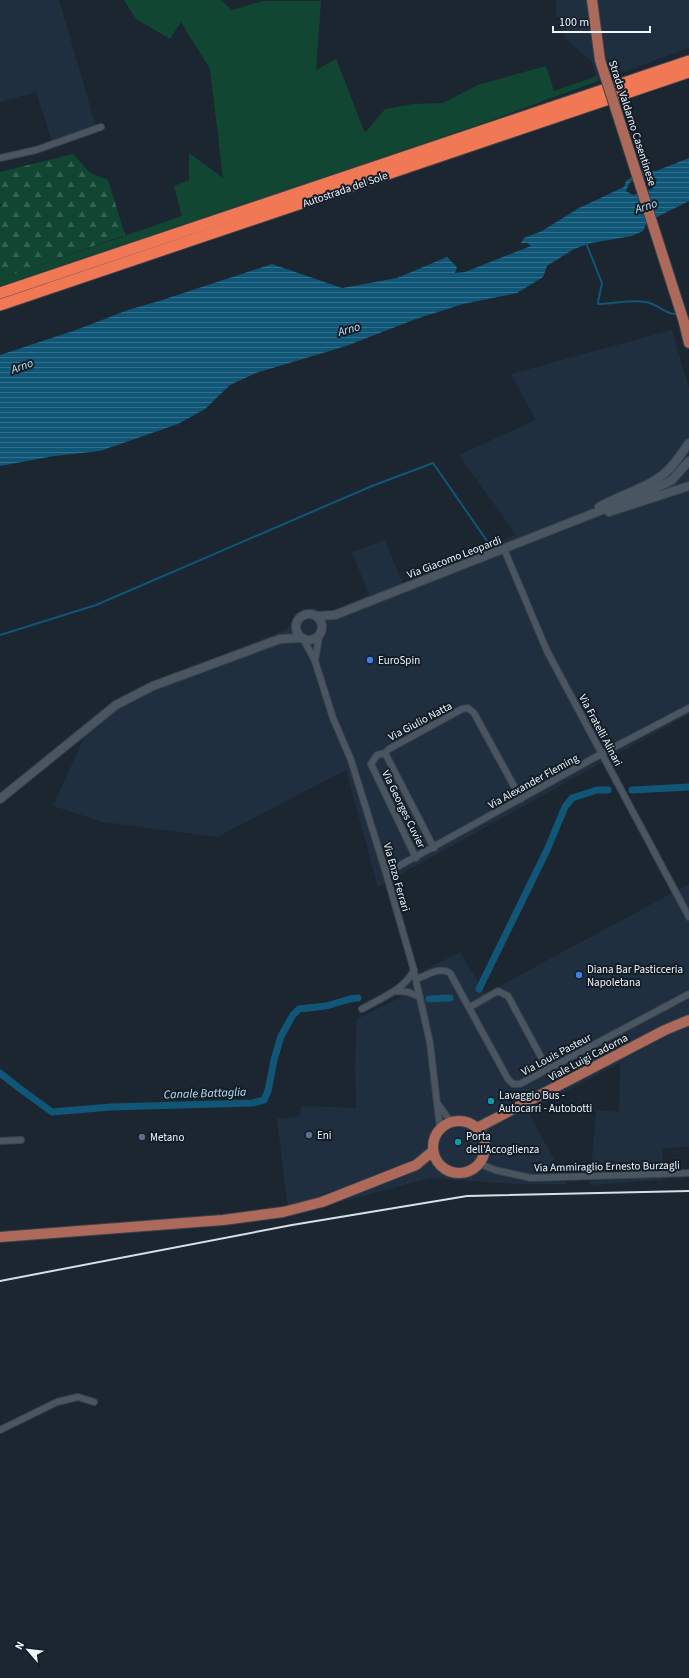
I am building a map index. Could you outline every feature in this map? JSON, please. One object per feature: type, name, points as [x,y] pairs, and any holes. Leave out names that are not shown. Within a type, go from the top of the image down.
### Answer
[{"type":"highway","name":"Autostrada del Sole","points":[[0,293],[689,61]]},
{"type":"highway","name":"Autostrada del Sole","points":[[0,306],[689,72]]},
{"type":"main road","name":"Strada Valdarno Casentinese","points":[[592,0],[600,60],[687,326],[689,343]]},
{"type":"main road","name":"Viale Luigi Cadorna","points":[[478,1128],[665,1030],[689,1020]]},
{"type":"main road","name":"Viale Luigi Cadorna","points":[[485,1140],[500,1117]]},
{"type":"main road","points":[[416,1165],[439,1165],[450,1172],[464,1174],[472,1170],[480,1164],[484,1157],[486,1148],[485,1140],[478,1128],[465,1121],[451,1122],[440,1129],[433,1143],[433,1151],[439,1165]]},
{"type":"main road","points":[[0,1237],[223,1220],[283,1212],[322,1202],[416,1165],[433,1151]]},
{"type":"street","points":[[0,158],[36,150],[101,127]]},
{"type":"street","name":"Via Giacomo Leopardi","points":[[581,518],[611,500],[657,479],[670,468],[689,443]]},
{"type":"street","name":"Via Giacomo Leopardi","points":[[280,639],[295,626],[298,619],[305,614],[317,616],[335,615],[653,490],[672,480],[689,461]]},
{"type":"street","name":"Via Giacomo Leopardi","points":[[581,518],[616,510],[689,486]]},
{"type":"street","name":"Via Fratelli Alinari","points":[[504,549],[547,651],[689,916]]},
{"type":"street","name":"Via Giacomo Leopardi","points":[[0,799],[116,705],[154,686],[280,639],[312,640],[335,615]]},
{"type":"street","points":[[315,661],[321,622],[317,616]]},
{"type":"street","points":[[295,626],[296,631],[302,639]]},
{"type":"street","name":"Via Enzo Ferrari","points":[[302,639],[315,661],[333,718],[350,760],[386,873],[414,970],[430,1043],[440,1129]]},
{"type":"street","name":"Via Giulio Natta","points":[[434,848],[385,753],[389,749],[462,709],[468,708],[474,713],[521,799]]},
{"type":"street","name":"Via Alexander Fleming","points":[[386,873],[689,708]]},
{"type":"street","name":"Via Georges Cuvier","points":[[385,753],[377,755],[371,764],[416,858]]},
{"type":"street","points":[[362,1009],[395,991],[409,980],[414,970]]},
{"type":"street","name":"Via Louis Pasteur","points":[[416,979],[439,970],[445,970],[453,976],[508,1079],[513,1084],[520,1084],[548,1070],[689,994]]},
{"type":"street","points":[[395,991],[408,992],[420,997]]},
{"type":"street","points":[[470,1007],[498,991],[508,996],[548,1070]]},
{"type":"street","points":[[438,1104],[451,1122]]},
{"type":"street","points":[[0,1141],[21,1140]]},
{"type":"street","name":"Via Ammiraglio Ernesto Burzagli","points":[[480,1164],[495,1170],[531,1178],[689,1174]]},
{"type":"street","points":[[0,1430],[57,1402],[78,1397],[94,1402]]},
{"type":"shaded area","points":[[0,0],[59,0],[96,126],[52,142],[36,92],[0,102]]},
{"type":"shaded area","points":[[557,0],[689,0],[689,48],[598,81],[592,62],[566,39],[556,12]]},
{"type":"shaded area","points":[[672,330],[689,389],[689,714],[378,887],[346,770],[217,837],[103,822],[53,806],[93,718],[113,702],[144,686],[287,629],[295,614],[313,607],[325,614],[369,595],[352,552],[385,540],[403,584],[516,535],[459,455],[536,420],[511,374]]},
{"type":"shaded area","points":[[689,884],[689,1147],[663,1148],[662,1180],[590,1185],[596,1110],[619,1112],[620,1063],[528,1111],[567,1184],[512,1184],[430,1178],[289,1216],[277,1119],[300,1116],[301,1106],[356,1108],[355,1065],[357,1019],[401,997],[407,979],[460,952],[485,994]]},
{"type":"green space","points":[[124,0],[221,0],[232,10],[263,1],[321,1],[316,70],[336,59],[365,133],[385,109],[413,104],[443,103],[478,85],[546,66],[554,91],[597,76],[598,81],[481,124],[0,286],[0,279],[182,216],[174,186],[189,180],[189,153],[223,178],[210,69],[181,22],[170,39],[136,19]]},
{"type":"green space","points":[[73,154],[90,173],[108,180],[125,235],[0,279],[0,206],[2,206],[0,202],[0,172]]},
{"type":"water","name":"Arno","points":[[689,158],[689,201],[647,222],[643,231],[632,236],[591,243],[574,249],[547,266],[543,277],[517,293],[463,304],[416,319],[346,346],[256,373],[230,385],[205,409],[178,424],[100,451],[54,456],[0,466],[0,355],[76,330],[128,310],[272,264],[342,288],[397,278],[447,257],[457,267],[455,273],[465,272],[531,246],[528,243],[521,243],[524,238],[542,231],[579,208],[624,187],[626,181],[642,170],[656,171]],"holes":[[[648,175],[657,179],[652,189],[633,195],[626,191],[630,182]]]},
{"type":"waterway","points":[[586,243],[602,283],[598,304],[640,301],[650,303],[669,313],[677,314]]},
{"type":"waterway","points":[[0,635],[96,605],[372,486],[433,463],[487,541]]},
{"type":"waterway","points":[[632,790],[689,787]]},
{"type":"waterway","points":[[479,989],[547,850],[565,807],[572,798],[597,790],[608,790]]},
{"type":"waterway","name":"Canale Battaglia","points":[[0,1073],[52,1112],[111,1107],[253,1103],[264,1100],[268,1091],[274,1060],[281,1036],[293,1015],[299,1009],[326,1006],[358,998]]},
{"type":"waterway","name":"Canale Battaglia","points":[[429,999],[450,998]]},
{"type":"railway","points":[[0,1281],[292,1225],[467,1196],[689,1191]]},
{"type":"place","name":"EuroSpin","points":[[370,660]]},
{"type":"place","name":"Diana Bar Pasticceria Napoletana","points":[[579,975]]},
{"type":"place","name":"Lavaggio Bus - Autocarri - Autobotti","points":[[491,1101]]},
{"type":"place","name":"Eni","points":[[309,1135]]},
{"type":"place","name":"Metano","points":[[142,1137]]},
{"type":"place","name":"Porta dell'Accoglienza","points":[[458,1142]]}]
